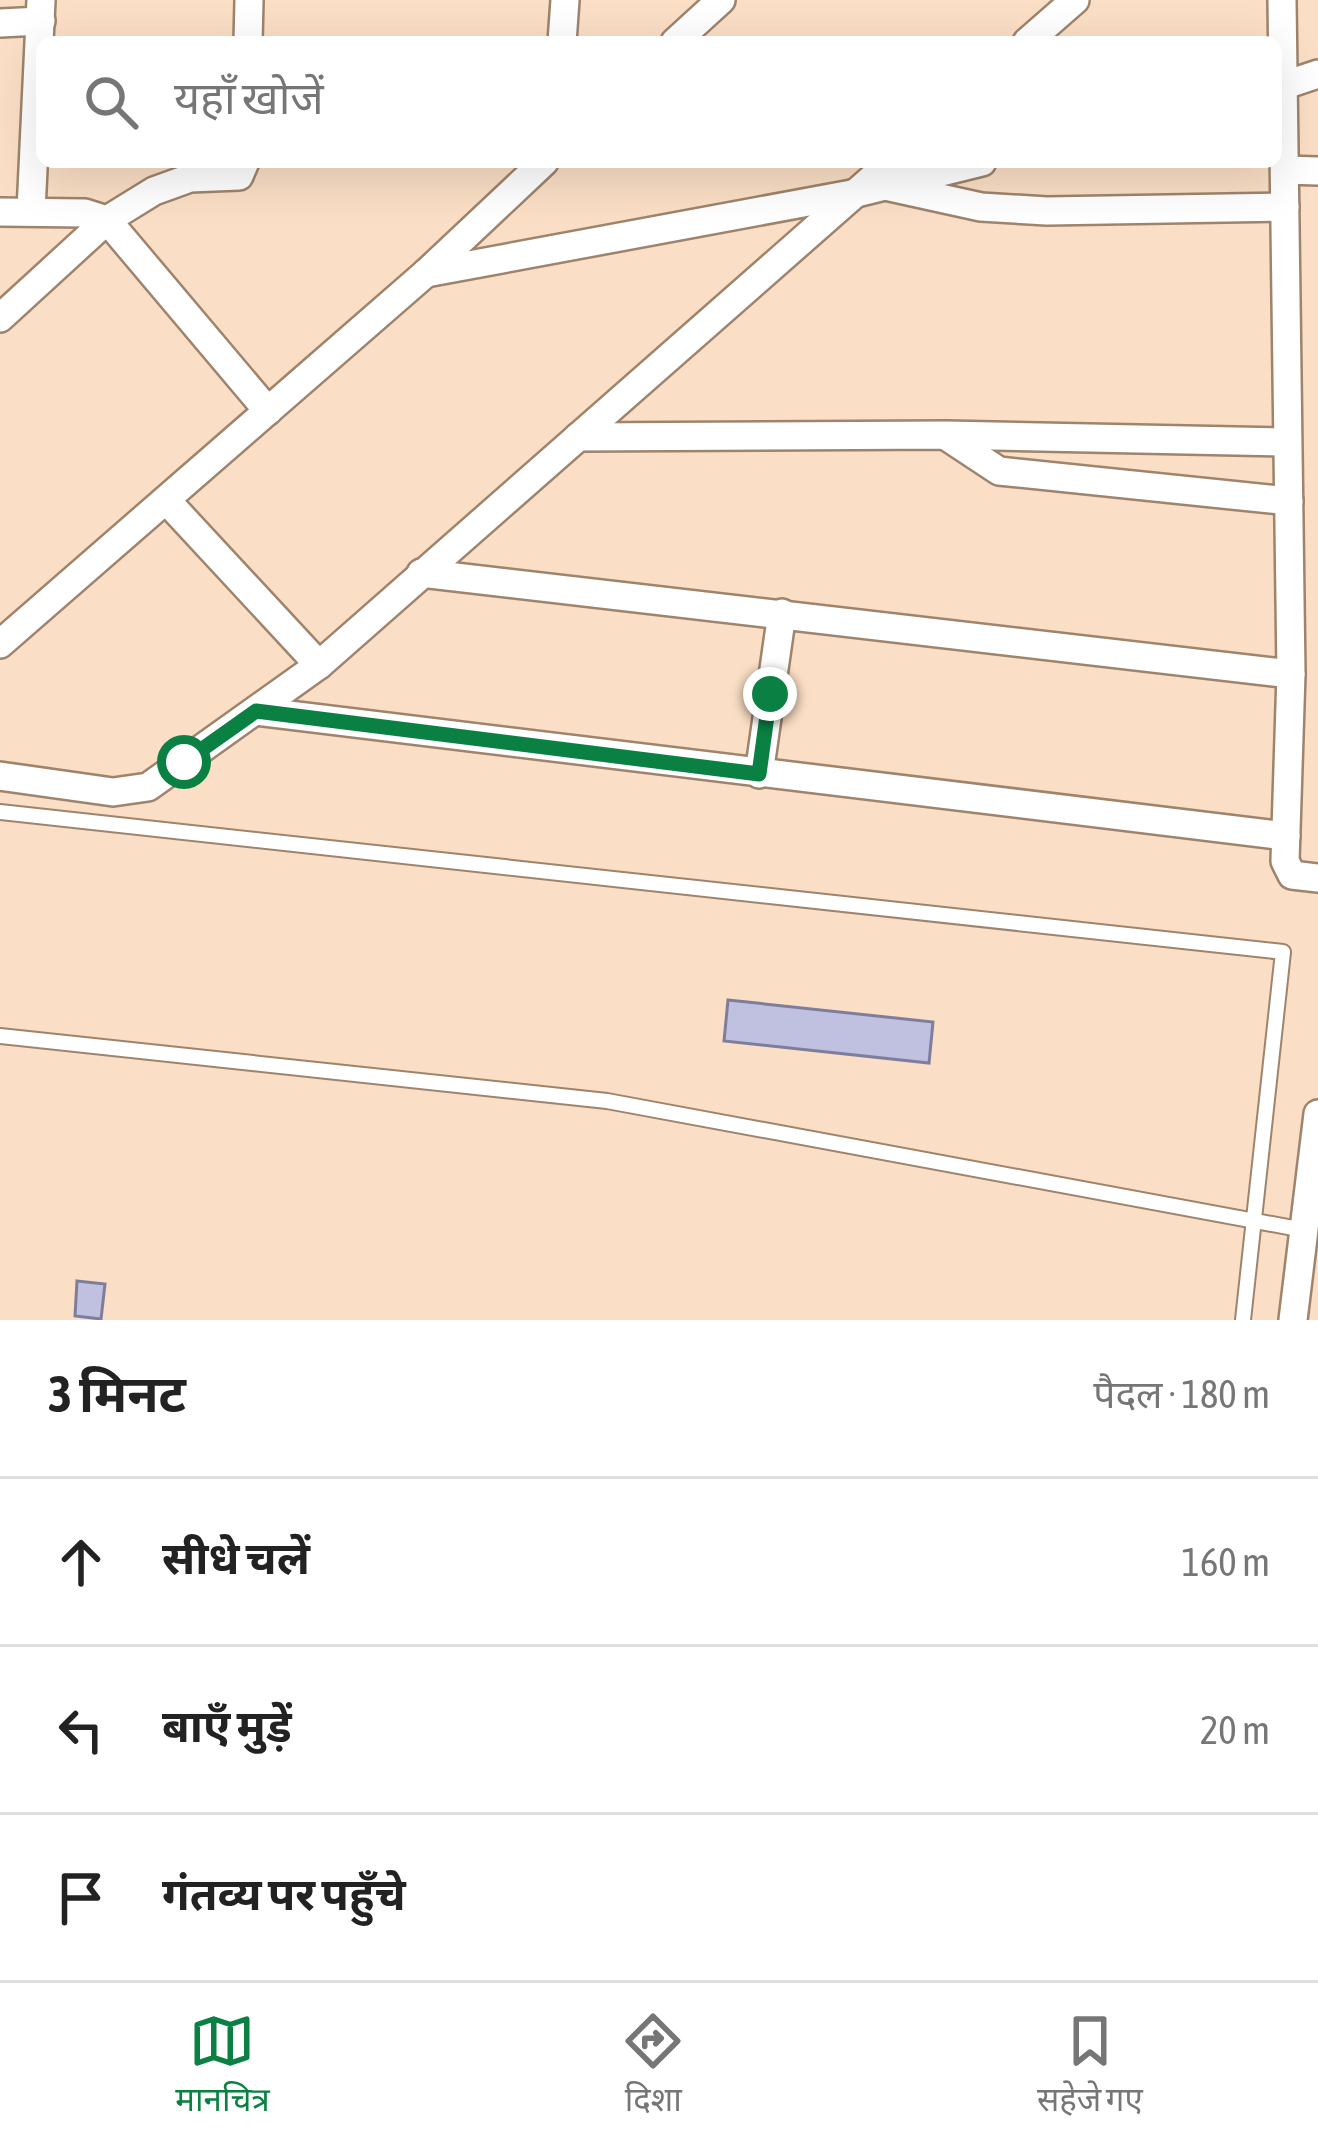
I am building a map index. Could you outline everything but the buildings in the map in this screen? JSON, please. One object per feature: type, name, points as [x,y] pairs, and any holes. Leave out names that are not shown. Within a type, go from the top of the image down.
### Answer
[{"type":"street","points":[[248,36],[249,0]]},
{"type":"street","points":[[562,36],[565,0]]},
{"type":"street","points":[[682,36],[722,0]]},
{"type":"street","points":[[1034,36],[1075,0]]},
{"type":"street","points":[[1282,0],[1282,36]]},
{"type":"street","points":[[0,23],[41,11]]},
{"type":"street","points":[[1282,86],[1318,74]]},
{"type":"street","points":[[1282,107],[1291,674],[1304,711],[1286,836],[1287,869],[1300,878],[1318,878]]},
{"type":"street","points":[[32,212],[36,123]]},
{"type":"street","points":[[0,318],[107,220],[170,184],[239,176],[242,168]]},
{"type":"street","points":[[0,644],[426,273],[538,168]]},
{"type":"street","points":[[0,776],[113,793],[148,788],[319,664],[856,193],[890,174],[936,168]]},
{"type":"street","points":[[1285,170],[1318,171]]},
{"type":"street","points":[[890,174],[981,207],[1047,211],[1285,207]]},
{"type":"street","points":[[426,273],[856,193]]},
{"type":"street","points":[[0,212],[85,213],[107,220],[268,411]]},
{"type":"street","points":[[1287,308],[1318,308]]},
{"type":"street","points":[[578,437],[946,436],[1285,442]]},
{"type":"street","points":[[946,436],[999,471],[1289,501]]},
{"type":"street","points":[[167,501],[319,664]]},
{"type":"street","points":[[1289,546],[1318,547]]},
{"type":"street","points":[[421,573],[1291,674]]},
{"type":"street","points":[[759,774],[782,613]]},
{"type":"street","points":[[256,711],[1286,836]]},
{"type":"street","points":[[1293,1320],[1309,1225],[1318,1114]]},
{"type":"lane","points":[[0,812],[1283,952],[1243,1320]]},
{"type":"lane","points":[[0,1036],[607,1101],[1254,1220],[1309,1225]]},
{"type":"route","points":[[184,762],[256,711],[759,774],[770,694]]}]
